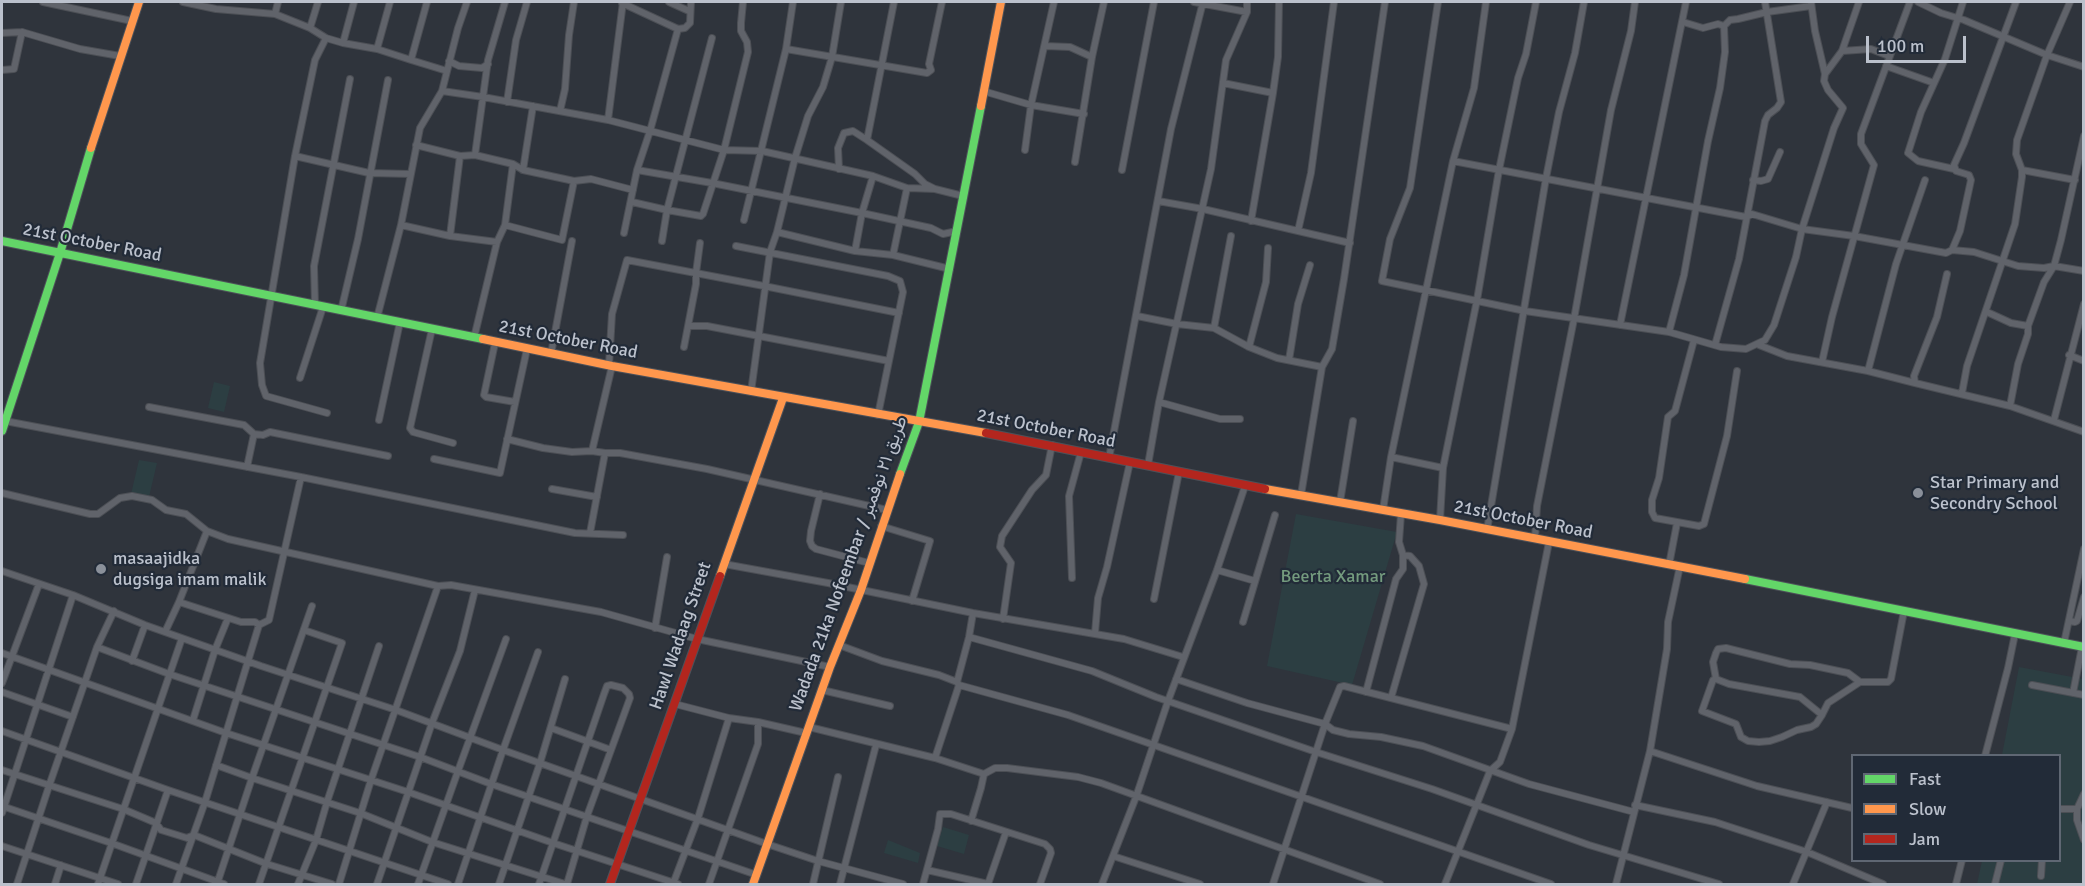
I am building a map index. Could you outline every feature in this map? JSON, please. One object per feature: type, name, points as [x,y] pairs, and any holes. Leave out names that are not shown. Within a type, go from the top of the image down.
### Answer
[{"type":"main road","points":[[2,431],[6,402],[60,253],[87,159],[139,2]]},
{"type":"main road","name":"Wadada 21ka Nofeembar / طريق ٢١ نوفمبر","points":[[753,885],[830,667],[861,590],[881,526],[919,422],[1001,2]]},
{"type":"main road","name":"21st October Road","points":[[2,242],[610,366],[1052,445],[1245,486],[1440,520],[1680,566],[2083,647]]},
{"type":"main road","name":"Hawl Wadaag Street","points":[[610,885],[783,398]]},
{"type":"street","points":[[43,2],[132,21]]},
{"type":"street","points":[[183,2],[216,9],[275,14],[310,28],[326,38],[377,49],[447,71]]},
{"type":"street","points":[[216,9],[219,2]]},
{"type":"street","points":[[239,11],[242,2]]},
{"type":"street","points":[[275,14],[278,2]]},
{"type":"street","points":[[310,28],[318,2]]},
{"type":"street","points":[[343,43],[354,2]]},
{"type":"street","points":[[377,49],[390,2]]},
{"type":"street","points":[[411,60],[427,2]]},
{"type":"street","points":[[377,318],[400,225],[420,128],[442,91],[467,2]]},
{"type":"street","points":[[475,155],[488,63],[505,2]]},
{"type":"street","points":[[507,102],[516,40],[527,2]]},
{"type":"street","points":[[560,111],[565,88],[574,2]]},
{"type":"street","points":[[608,120],[623,2],[678,29],[689,25],[691,2]]},
{"type":"street","points":[[669,2],[689,12]]},
{"type":"street","points":[[632,202],[701,216],[724,150],[748,52],[747,42],[741,31],[743,2]]},
{"type":"street","points":[[744,220],[786,49],[793,2]]},
{"type":"street","points":[[750,392],[770,252],[787,198],[795,158],[808,116],[823,87],[832,57],[842,2]]},
{"type":"street","points":[[867,140],[894,2]]},
{"type":"street","points":[[786,49],[924,73],[931,70],[929,64],[942,2]]},
{"type":"street","points":[[1025,150],[1031,105],[1054,2]]},
{"type":"street","points":[[1075,162],[1092,57],[1104,2]]},
{"type":"street","points":[[1122,170],[1154,2]]},
{"type":"street","points":[[1194,2],[1247,12]]},
{"type":"street","points":[[1109,458],[1174,115],[1203,2]]},
{"type":"street","points":[[1148,465],[1189,261],[1211,169],[1228,52],[1247,12],[1247,2]]},
{"type":"street","points":[[1251,220],[1273,93],[1280,2]]},
{"type":"street","points":[[1298,231],[1311,173],[1334,2]]},
{"type":"street","points":[[1301,495],[1322,367],[1332,349],[1385,2]]},
{"type":"street","points":[[1438,2],[1410,188],[1390,239],[1382,281],[1525,311],[1669,332],[1715,345],[1746,349],[1759,345],[1765,340],[1774,325],[1834,128],[1843,108],[1828,90],[1824,81],[1825,74],[1811,4],[1730,20],[1724,26],[1725,52],[1721,80],[1684,275],[1675,318],[1669,332]]},
{"type":"street","points":[[1383,510],[1391,457],[1453,161],[1474,88],[1486,2]]},
{"type":"street","points":[[1440,520],[1443,468],[1477,300],[1499,170],[1536,2]]},
{"type":"street","points":[[1487,530],[1546,178],[1584,2]]},
{"type":"street","points":[[1535,539],[1537,506],[1574,319],[1611,110],[1631,31],[1635,2]]},
{"type":"street","points":[[1620,325],[1686,2]]},
{"type":"street","points":[[1715,345],[1739,259],[1765,121],[1781,102],[1765,2]]},
{"type":"street","points":[[1825,74],[1842,51],[1859,2]]},
{"type":"street","points":[[1822,362],[1832,317],[1874,165],[1862,144],[1862,135],[1910,2]]},
{"type":"street","points":[[1918,2],[2047,55],[2084,67]]},
{"type":"street","points":[[1952,250],[1960,231],[1971,180],[1970,175],[1918,161],[1908,153],[1921,112],[1945,59],[1963,2]]},
{"type":"street","points":[[1954,169],[2016,2]]},
{"type":"street","points":[[1962,393],[1967,366],[2015,224],[2022,170],[2016,153],[2017,140],[2047,55],[2070,2]]},
{"type":"street","points":[[1683,22],[1703,28],[1718,24],[1724,26]]},
{"type":"street","points":[[624,233],[637,170],[678,29]]},
{"type":"street","points":[[2,70],[14,69],[22,32]]},
{"type":"street","points":[[2,33],[22,32],[80,49],[120,56]]},
{"type":"street","points":[[326,38],[315,60],[295,156],[260,363],[262,385],[266,396],[327,413]]},
{"type":"street","points":[[662,241],[667,210],[712,38]]},
{"type":"street","points":[[1045,46],[1070,47],[1092,57]]},
{"type":"street","points":[[1842,51],[1871,50],[1890,56]]},
{"type":"street","points":[[449,61],[459,66],[482,68],[488,63]]},
{"type":"street","points":[[1886,66],[1934,83]]},
{"type":"street","points":[[300,378],[319,306],[314,266],[350,79]]},
{"type":"street","points":[[341,311],[358,239],[388,80]]},
{"type":"street","points":[[1222,83],[1273,93]]},
{"type":"street","points":[[442,91],[608,120],[724,150],[762,151],[873,176],[907,188],[935,189],[963,196]]},
{"type":"street","points":[[983,92],[1031,105],[1084,114]]},
{"type":"street","points":[[523,170],[533,106]]},
{"type":"street","points":[[839,169],[838,148],[844,133],[853,131],[935,189]]},
{"type":"street","points":[[2010,406],[2028,326],[2044,282],[2054,266],[2084,136]]},
{"type":"street","points":[[416,145],[459,156],[475,155],[513,164],[523,170],[574,181],[591,179],[633,190]]},
{"type":"street","points":[[1753,180],[1768,179],[1780,152]]},
{"type":"street","points":[[295,156],[369,173],[411,174]]},
{"type":"street","points":[[450,236],[459,156]]},
{"type":"street","points":[[1453,161],[1746,217],[1752,214],[1802,229],[1946,253],[1952,250],[1974,252],[2018,266],[2044,268],[2054,266],[2084,271]]},
{"type":"street","points":[[474,338],[497,242],[504,225],[513,164]]},
{"type":"street","points":[[637,170],[862,213],[931,228],[943,234],[957,231]]},
{"type":"street","points":[[2022,170],[2075,180]]},
{"type":"street","points":[[855,251],[862,213],[873,176]]},
{"type":"street","points":[[1868,371],[1903,245],[1925,180]]},
{"type":"street","points":[[504,225],[562,240],[574,181]]},
{"type":"street","points":[[893,255],[907,188]]},
{"type":"street","points":[[1158,201],[1203,209],[1350,243]]},
{"type":"street","points":[[400,225],[450,236],[497,242]]},
{"type":"street","points":[[777,232],[855,251],[893,255],[950,268]]},
{"type":"street","points":[[1214,328],[1231,236]]},
{"type":"street","points":[[551,354],[572,241]]},
{"type":"street","points":[[684,347],[696,284],[700,243]]},
{"type":"street","points":[[736,246],[900,281],[903,292],[878,415]]},
{"type":"street","points":[[1249,347],[1269,270],[1268,248]]},
{"type":"street","points":[[592,451],[610,366],[612,314],[627,260],[899,314]]},
{"type":"street","points":[[1289,360],[1298,304],[1310,265]]},
{"type":"street","points":[[1915,383],[1914,376],[1937,317],[1947,274]]},
{"type":"street","points":[[2054,420],[2084,304]]},
{"type":"street","points":[[1987,312],[2011,323],[2028,326]]},
{"type":"street","points":[[1137,316],[1214,328],[1249,347],[1277,358],[1322,367]]},
{"type":"street","points":[[379,420],[399,322]]},
{"type":"street","points":[[689,326],[708,327],[889,362]]},
{"type":"street","points":[[432,329],[410,428],[413,432],[453,443]]},
{"type":"street","points":[[1694,340],[1675,411],[1668,417],[1659,478],[1652,500],[1652,512],[1655,518],[1699,526],[1704,524],[1727,436],[1737,371]]},
{"type":"street","points":[[495,343],[484,395],[515,402]]},
{"type":"street","points":[[1759,345],[1787,356],[1868,371],[1962,393],[2054,420],[2084,432]]},
{"type":"street","points":[[434,459],[500,473],[527,349]]},
{"type":"street","points":[[2069,355],[2084,361]]},
{"type":"street","points":[[1159,402],[1220,419],[1240,419]]},
{"type":"street","points":[[149,407],[244,425],[254,434],[263,435],[270,432],[388,456]]},
{"type":"street","points":[[1340,502],[1353,421]]},
{"type":"street","points":[[5,422],[301,477],[575,533],[623,535]]},
{"type":"street","points":[[247,467],[254,434]]},
{"type":"street","points":[[507,439],[543,448],[572,452],[620,453],[707,469],[887,510]]},
{"type":"street","points":[[1003,619],[1011,563],[1000,548],[1002,536],[1032,490],[1046,475],[1052,445]]},
{"type":"street","points":[[1072,578],[1069,496],[1081,452]]},
{"type":"street","points":[[590,532],[605,453]]},
{"type":"street","points":[[1391,457],[1443,468]]},
{"type":"street","points":[[1095,633],[1098,598],[1130,462]]},
{"type":"street","points":[[1154,598],[1179,472]]},
{"type":"street","points":[[176,885],[205,802],[246,660],[259,625],[269,620],[301,477]]},
{"type":"street","points":[[1102,885],[1136,797],[1183,657],[1217,570],[1245,486]]},
{"type":"street","points":[[552,489],[597,497]]},
{"type":"street","points":[[2,493],[90,514],[98,514],[120,498],[132,496],[152,500],[166,510],[186,514],[207,531],[228,539],[438,586],[451,585],[601,612],[697,639],[830,667]]},
{"type":"street","points":[[820,494],[811,531],[812,546],[869,563]]},
{"type":"street","points":[[1366,692],[1395,579],[1403,569],[1403,555],[1399,542],[1401,514]]},
{"type":"street","points":[[1244,622],[1275,515]]},
{"type":"street","points":[[1669,564],[1677,523]]},
{"type":"street","points":[[881,526],[928,538],[930,541],[912,601]]},
{"type":"street","points":[[165,632],[207,531]]},
{"type":"street","points":[[1445,885],[1490,771],[1500,762],[1512,729],[1549,542]]},
{"type":"street","points":[[2064,643],[2084,549]]},
{"type":"street","points":[[1391,698],[1425,584],[1419,566],[1410,556],[1403,555]]},
{"type":"street","points":[[655,628],[667,557]]},
{"type":"street","points":[[724,564],[1003,619],[1095,633],[1124,639],[1183,657]]},
{"type":"street","points":[[1616,885],[1650,751],[1667,649],[1668,622],[1680,566]]},
{"type":"street","points":[[1217,570],[1255,581]]},
{"type":"street","points":[[2,571],[214,650],[396,710],[767,844],[903,885]]},
{"type":"street","points":[[2,683],[39,584]]},
{"type":"street","points":[[339,885],[382,746],[438,586]]},
{"type":"street","points":[[377,885],[432,723],[460,651],[476,590]]},
{"type":"street","points":[[73,596],[2,809],[39,818],[220,884],[240,814],[312,606]]},
{"type":"street","points":[[2069,621],[2077,621],[2084,597]]},
{"type":"street","points":[[179,602],[241,622],[248,621],[259,625]]},
{"type":"street","points":[[17,885],[84,682],[114,611]]},
{"type":"street","points":[[1716,679],[1713,680],[1702,711],[1736,724],[1741,737],[1748,741],[1759,742],[1782,737],[1790,732],[1811,727],[1822,715],[1828,703],[1860,682],[1888,682],[1891,679],[1904,612]]},
{"type":"street","points":[[935,758],[958,683],[973,613]]},
{"type":"street","points":[[192,720],[214,650],[228,618]]},
{"type":"street","points":[[132,661],[145,625]]},
{"type":"street","points":[[260,885],[342,643],[304,630]]},
{"type":"street","points":[[1986,754],[2006,677],[2014,634]]},
{"type":"street","points":[[969,637],[1092,671],[1168,701],[1432,789],[1589,846],[1719,885]]},
{"type":"street","points":[[98,881],[182,638]]},
{"type":"street","points":[[418,885],[506,639]]},
{"type":"street","points":[[840,645],[882,661],[939,675],[958,683],[1068,715],[1551,885]]},
{"type":"street","points":[[298,885],[316,840],[380,646]]},
{"type":"street","points":[[97,647],[169,674],[757,875]]},
{"type":"street","points":[[2073,693],[2083,647]]},
{"type":"street","points":[[1716,679],[1713,662],[1718,648],[1726,648],[1790,664],[1810,665],[1848,673],[1860,682]]},
{"type":"street","points":[[458,885],[538,652]]},
{"type":"street","points":[[2,653],[156,709],[408,792],[674,884],[684,850],[698,818],[729,718]]},
{"type":"street","points":[[499,885],[566,679]]},
{"type":"street","points":[[1176,679],[1237,700],[1325,724],[1333,730],[1423,746],[1529,784],[1635,812]]},
{"type":"street","points":[[1716,679],[1729,684],[1800,697],[1822,715]]},
{"type":"street","points":[[2032,685],[2084,695]]},
{"type":"street","points":[[216,765],[360,813],[432,842],[541,876],[566,885],[630,698],[623,688],[608,686],[564,809],[541,876],[539,885]]},
{"type":"street","points":[[1273,885],[1325,724],[1340,687],[1344,686],[1512,729]]},
{"type":"street","points":[[822,690],[890,706]]},
{"type":"street","points":[[2,692],[73,717]]},
{"type":"street","points":[[675,704],[729,718],[807,730],[935,758],[984,774],[995,768],[1007,768],[1078,777],[1380,885]]},
{"type":"street","points":[[709,885],[758,744],[758,722]]},
{"type":"street","points":[[551,728],[611,750]]},
{"type":"street","points":[[2,731],[448,885]]},
{"type":"street","points":[[840,885],[876,745]]},
{"type":"street","points":[[1650,751],[1783,794],[1851,808]]},
{"type":"street","points":[[2,770],[123,809],[156,823],[161,830],[187,838],[194,835],[267,864],[332,885]]},
{"type":"street","points":[[971,821],[984,774]]},
{"type":"street","points":[[813,885],[838,777]]},
{"type":"street","points":[[136,885],[168,790]]},
{"type":"street","points":[[2084,794],[2077,809],[2079,832],[2084,840]]},
{"type":"street","points":[[1793,885],[1827,802]]},
{"type":"street","points":[[1635,805],[1715,822],[1807,852],[1883,885]]},
{"type":"street","points":[[2061,809],[2077,809]]},
{"type":"street","points":[[923,885],[940,814],[951,814],[1045,844],[1051,853],[1040,885]]},
{"type":"street","points":[[927,870],[988,885],[1006,832]]},
{"type":"street","points":[[2,846],[61,865],[98,881],[118,885]]},
{"type":"street","points":[[1113,856],[1200,885]]},
{"type":"street","points":[[1956,885],[1962,862]]},
{"type":"street","points":[[1995,885],[2001,862]]},
{"type":"street","points":[[2041,876],[2042,862]]},
{"type":"street","points":[[55,885],[61,865]]},
{"type":"green space","points":[[214,382],[230,386],[224,412],[208,408]]},
{"type":"green space","points":[[139,460],[157,463],[149,497],[131,494]]},
{"type":"green space","name":"Beerta Xamar","points":[[1296,514],[1397,532],[1352,685],[1267,666]]},
{"type":"green space","points":[[2019,667],[2083,679],[2083,884],[1977,884],[1982,862],[2061,862],[2061,754],[2002,754]]},
{"type":"green space","points":[[943,827],[969,835],[964,854],[937,846]]},
{"type":"green space","points":[[888,840],[920,853],[918,863],[884,853]]},
{"type":"traffic: fast","points":[[900,474],[919,422],[981,106]]},
{"type":"traffic: fast","points":[[2,431],[60,253],[91,148]]},
{"type":"traffic: fast","points":[[2,241],[483,339]]},
{"type":"traffic: fast","points":[[1745,579],[2084,647]]},
{"type":"traffic: slow","points":[[91,148],[139,2]]},
{"type":"traffic: slow","points":[[981,106],[1001,2]]},
{"type":"traffic: slow","points":[[483,339],[612,366],[986,433]]},
{"type":"traffic: slow","points":[[720,576],[783,398]]},
{"type":"traffic: slow","points":[[753,884],[830,667],[861,590],[900,474]]},
{"type":"traffic: slow","points":[[1265,489],[1745,579]]},
{"type":"traffic: jam","points":[[986,433],[1265,489]]},
{"type":"traffic: jam","points":[[610,884],[720,576]]},
{"type":"place","name":"Star Primary and Secondry School","points":[[1918,493]]},
{"type":"place","name":"masaajidka dugsiga imam malik","points":[[101,569]]}]
